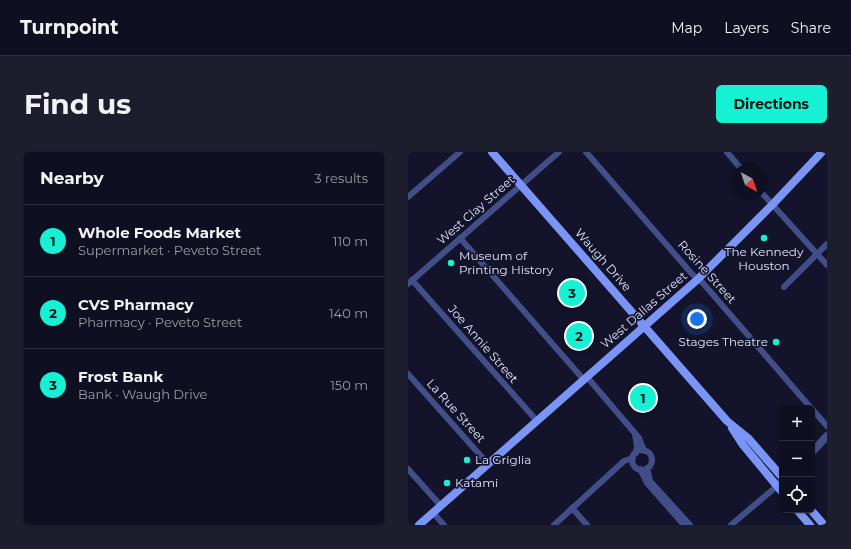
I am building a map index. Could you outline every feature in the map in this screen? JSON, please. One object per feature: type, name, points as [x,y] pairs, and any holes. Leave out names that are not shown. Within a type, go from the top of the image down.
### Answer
[{"type":"main road","name":"Waugh Drive","points":[[492,152],[727,421],[743,445],[779,486]]},
{"type":"main road","name":"West Dallas Street","points":[[419,525],[698,279],[772,205],[822,152]]},
{"type":"main road","name":"Waugh Drive","points":[[727,421],[748,438],[779,474]]},
{"type":"main road","points":[[800,513],[810,525]]},
{"type":"main road","points":[[814,513],[824,525]]},
{"type":"street","points":[[408,197],[460,152]]},
{"type":"street","name":"West Clay Street","points":[[410,282],[559,152]]},
{"type":"street","name":"Rosine Street","points":[[586,152],[692,274],[809,405]]},
{"type":"street","points":[[726,152],[737,164]]},
{"type":"street","points":[[767,199],[827,266]]},
{"type":"street","points":[[460,238],[639,438],[644,451],[650,455],[652,460],[651,465],[647,468],[640,469]]},
{"type":"street","points":[[784,288],[827,244]]},
{"type":"street","name":"Joe Annie Street","points":[[410,282],[537,421]]},
{"type":"street","name":"La Rue Street","points":[[408,374],[488,464]]},
{"type":"street","name":"Rosine Street","points":[[815,412],[827,426]]},
{"type":"street","points":[[634,465],[634,455],[637,446],[635,433]]},
{"type":"street","points":[[815,449],[827,436]]},
{"type":"street","points":[[554,525],[619,468],[624,461],[644,451]]},
{"type":"street","points":[[619,468],[634,465],[640,469],[646,483],[684,525]]},
{"type":"street","points":[[647,468],[650,481],[690,525]]},
{"type":"street","points":[[408,469],[441,506]]},
{"type":"street","points":[[731,525],[779,488]]},
{"type":"street","points":[[572,508],[587,525]]},
{"type":"street","points":[[433,513],[444,525]]},
{"type":"place","name":"The Kennedy Houston","points":[[764,238]]},
{"type":"place","name":"Museum of Printing History","points":[[451,263]]},
{"type":"place","name":"Frost Bank","points":[[572,293]]},
{"type":"place","name":"CVS Pharmacy","points":[[579,336]]},
{"type":"place","name":"Stages Theatre","points":[[776,342]]},
{"type":"place","name":"Whole Foods Market","points":[[643,398]]},
{"type":"place","name":"La Griglia","points":[[467,460]]},
{"type":"place","name":"Katami","points":[[447,483]]}]
